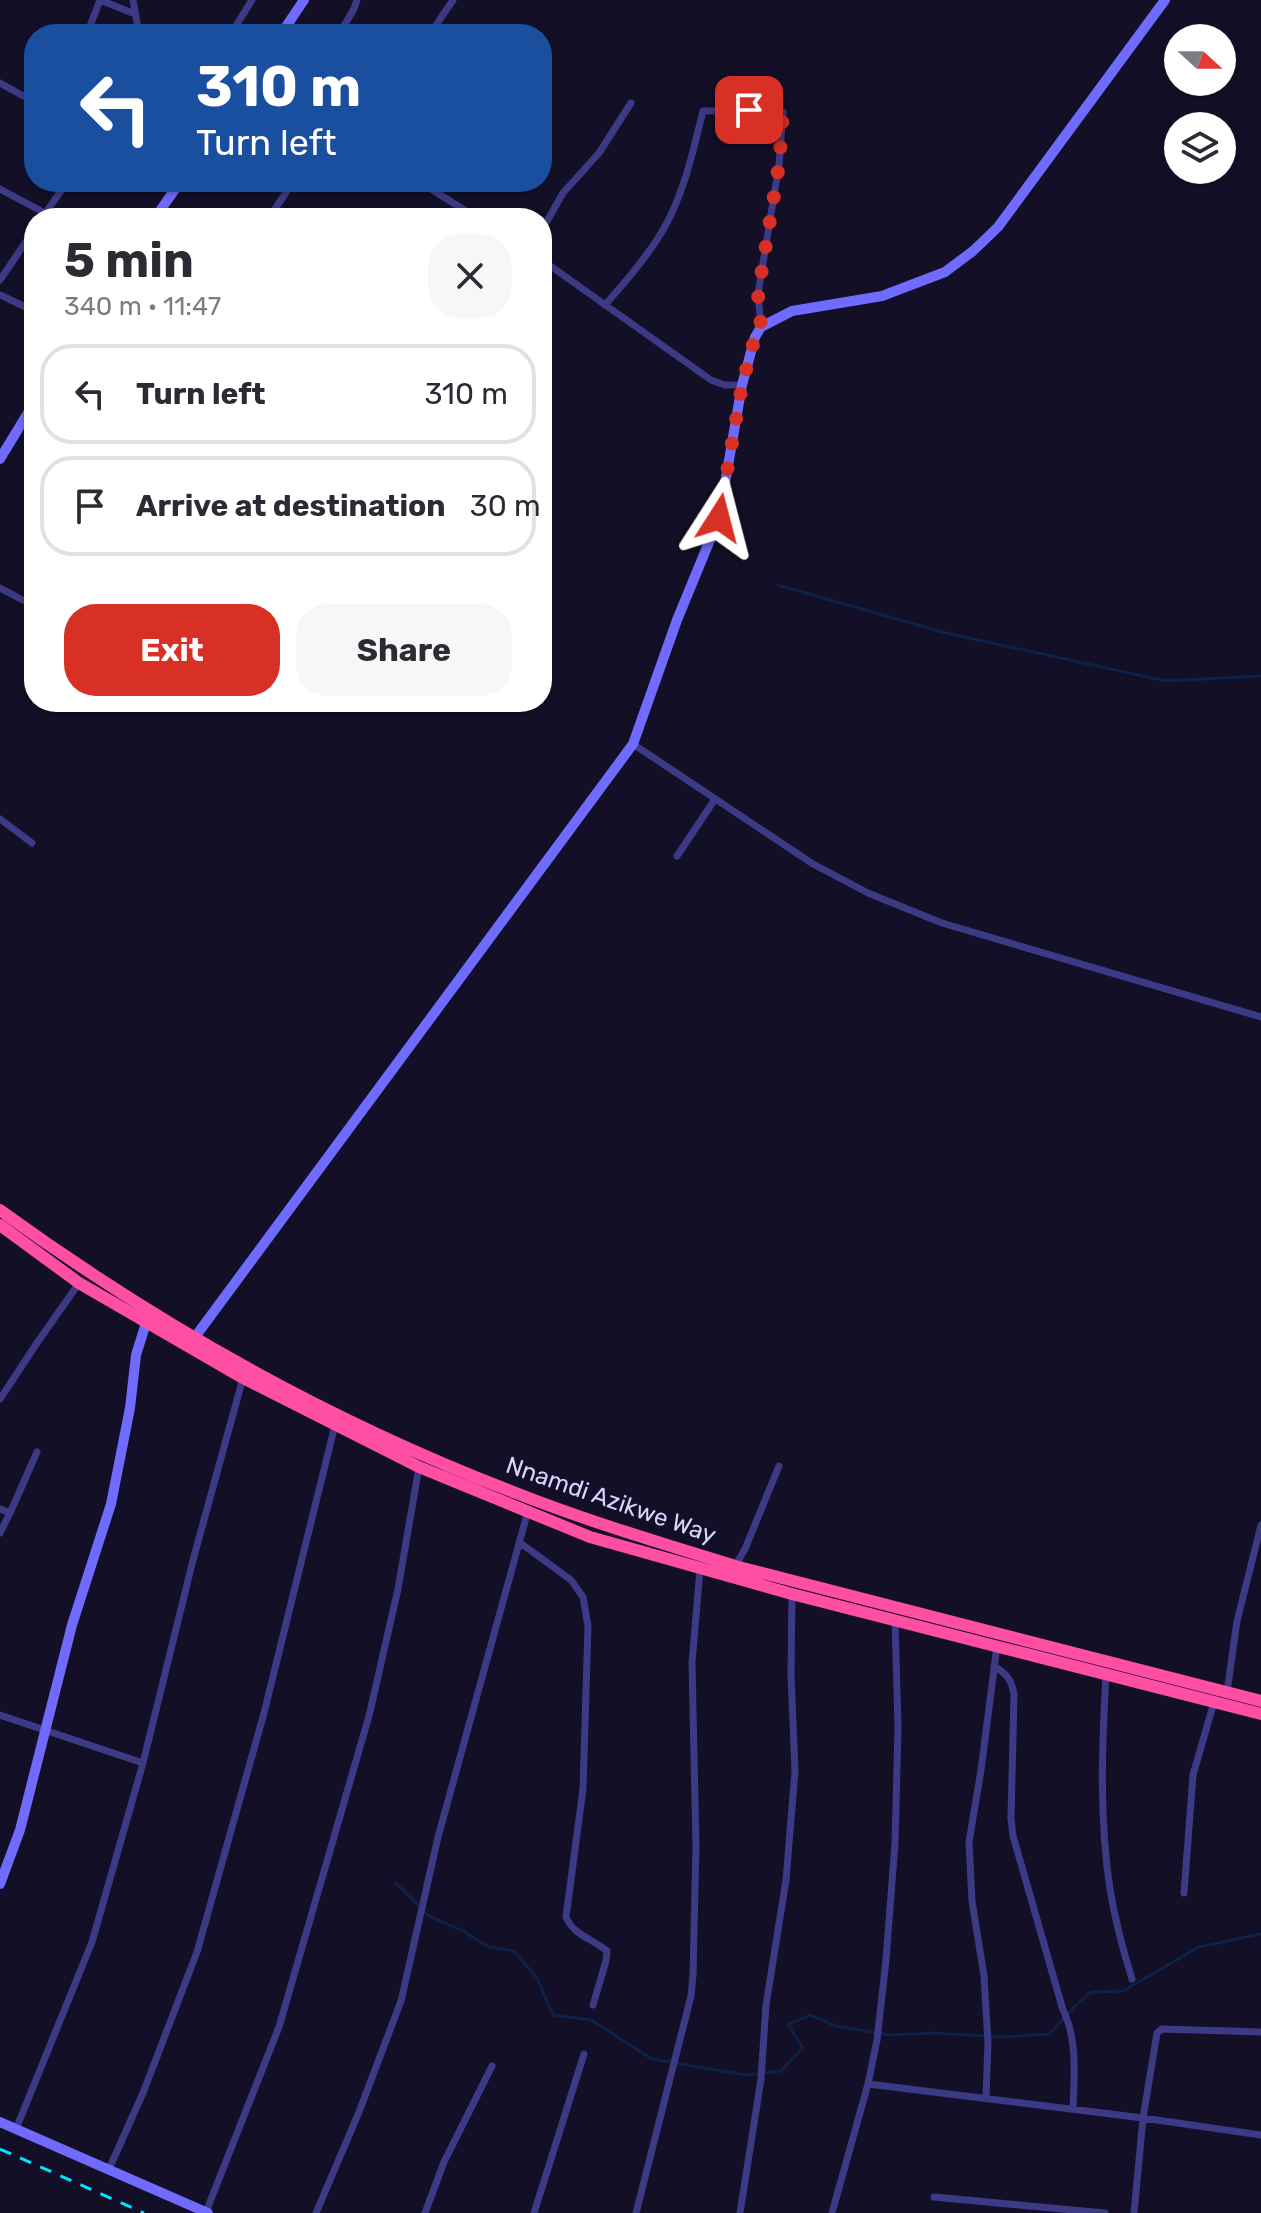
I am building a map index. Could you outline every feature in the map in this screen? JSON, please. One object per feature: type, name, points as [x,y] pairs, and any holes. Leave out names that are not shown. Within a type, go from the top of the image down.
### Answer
[{"type":"highway","name":"Nnamdi Azikwe Way","points":[[0,1210],[132,1300],[274,1381],[352,1420],[515,1493],[735,1566],[1261,1701]]},
{"type":"highway","name":"Nnamdi Azikwe Way","points":[[0,1225],[79,1283],[243,1378],[419,1467],[590,1537],[792,1594],[1261,1714]]},
{"type":"street","points":[[91,24],[100,0],[135,14]]},
{"type":"street","points":[[133,0],[137,24]]},
{"type":"street","points":[[237,24],[252,0]]},
{"type":"street","points":[[288,24],[304,0]]},
{"type":"street","points":[[345,24],[357,0]]},
{"type":"street","points":[[437,24],[453,0]]},
{"type":"street","points":[[195,1337],[633,744],[677,620],[719,518],[742,385],[755,337],[761,327],[792,311],[882,296],[945,272],[973,251],[998,227],[1165,0]]},
{"type":"street","points":[[0,83],[24,96]]},
{"type":"street","points":[[552,212],[563,193],[599,153],[631,103]]},
{"type":"street","points":[[605,305],[641,263],[664,228],[682,188],[703,111],[773,110],[783,112],[783,120],[779,165],[758,294],[761,327]]},
{"type":"street","points":[[0,189],[31,208]]},
{"type":"street","points":[[436,192],[461,208]]},
{"type":"street","points":[[0,280],[24,245]]},
{"type":"street","points":[[552,267],[711,380],[725,385],[742,385]]},
{"type":"street","points":[[0,295],[24,306]]},
{"type":"street","points":[[0,459],[24,419]]},
{"type":"street","points":[[0,588],[24,601]]},
{"type":"street","points":[[633,744],[813,864],[868,893],[942,923],[1261,1017]]},
{"type":"street","points":[[677,856],[715,799]]},
{"type":"street","points":[[0,819],[32,843]]},
{"type":"street","points":[[0,1399],[79,1283]]},
{"type":"street","points":[[0,1884],[20,1830],[72,1625],[111,1504],[130,1408],[136,1355],[146,1323]]},
{"type":"street","points":[[16,2129],[92,1942],[143,1763],[193,1560],[243,1378]]},
{"type":"street","points":[[109,2169],[143,2093],[197,1952],[264,1713],[335,1425]]},
{"type":"street","points":[[0,1533],[37,1452]]},
{"type":"street","points":[[735,1566],[779,1466]]},
{"type":"street","points":[[0,2122],[207,2213],[279,2027],[369,1716],[398,1589],[419,1467]]},
{"type":"street","points":[[0,1509],[10,1513]]},
{"type":"street","points":[[316,2213],[401,2001],[438,1837],[528,1511]]},
{"type":"street","points":[[1227,1692],[1237,1621],[1261,1525]]},
{"type":"street","points":[[519,1542],[571,1580],[583,1597],[588,1626],[583,1789],[566,1917],[576,1933],[607,1951],[593,2005]]},
{"type":"street","points":[[636,2213],[691,1996],[696,1846],[692,1663],[700,1569]]},
{"type":"street","points":[[740,2213],[761,2075],[766,2005],[786,1880],[795,1771],[792,1594]]},
{"type":"street","points":[[832,2213],[868,2084],[877,2040],[886,1960],[895,1843],[898,1727],[895,1620]]},
{"type":"street","points":[[986,2098],[988,2042],[984,1976],[972,1901],[969,1842],[997,1646]]},
{"type":"street","points":[[994,1666],[1006,1673],[1014,1694],[1013,1836],[1063,2010],[1070,2023],[1073,2109]]},
{"type":"street","points":[[1106,1674],[1101,1751],[1110,1889],[1132,1979]]},
{"type":"street","points":[[1184,1893],[1193,1775],[1214,1702]]},
{"type":"street","points":[[0,1715],[143,1763]]},
{"type":"street","points":[[1134,2213],[1143,2118],[1157,2033],[1162,2029],[1261,2032]]},
{"type":"street","points":[[534,2213],[584,2054]]},
{"type":"street","points":[[425,2213],[444,2162],[492,2066]]},
{"type":"street","points":[[868,2084],[1261,2135]]},
{"type":"street","points":[[934,2197],[1105,2213]]},
{"type":"waterway","points":[[778,585],[946,633],[1166,681],[1261,676]]},
{"type":"waterway","points":[[396,1883],[429,1916],[489,1947],[514,1951],[537,1978],[553,2015],[591,2020],[652,2059],[745,2075],[781,2071],[803,2048],[788,2025],[810,2015],[836,2026],[889,2035],[934,2033],[1002,2037],[1049,2034],[1091,1992],[1123,1991],[1199,1947],[1261,1934]]},
{"type":"railway","points":[[0,2149],[144,2213]]},
{"type":"route","points":[[719,518],[742,385],[755,337],[761,327],[758,294],[779,165],[783,120],[783,112],[749,110]]}]
